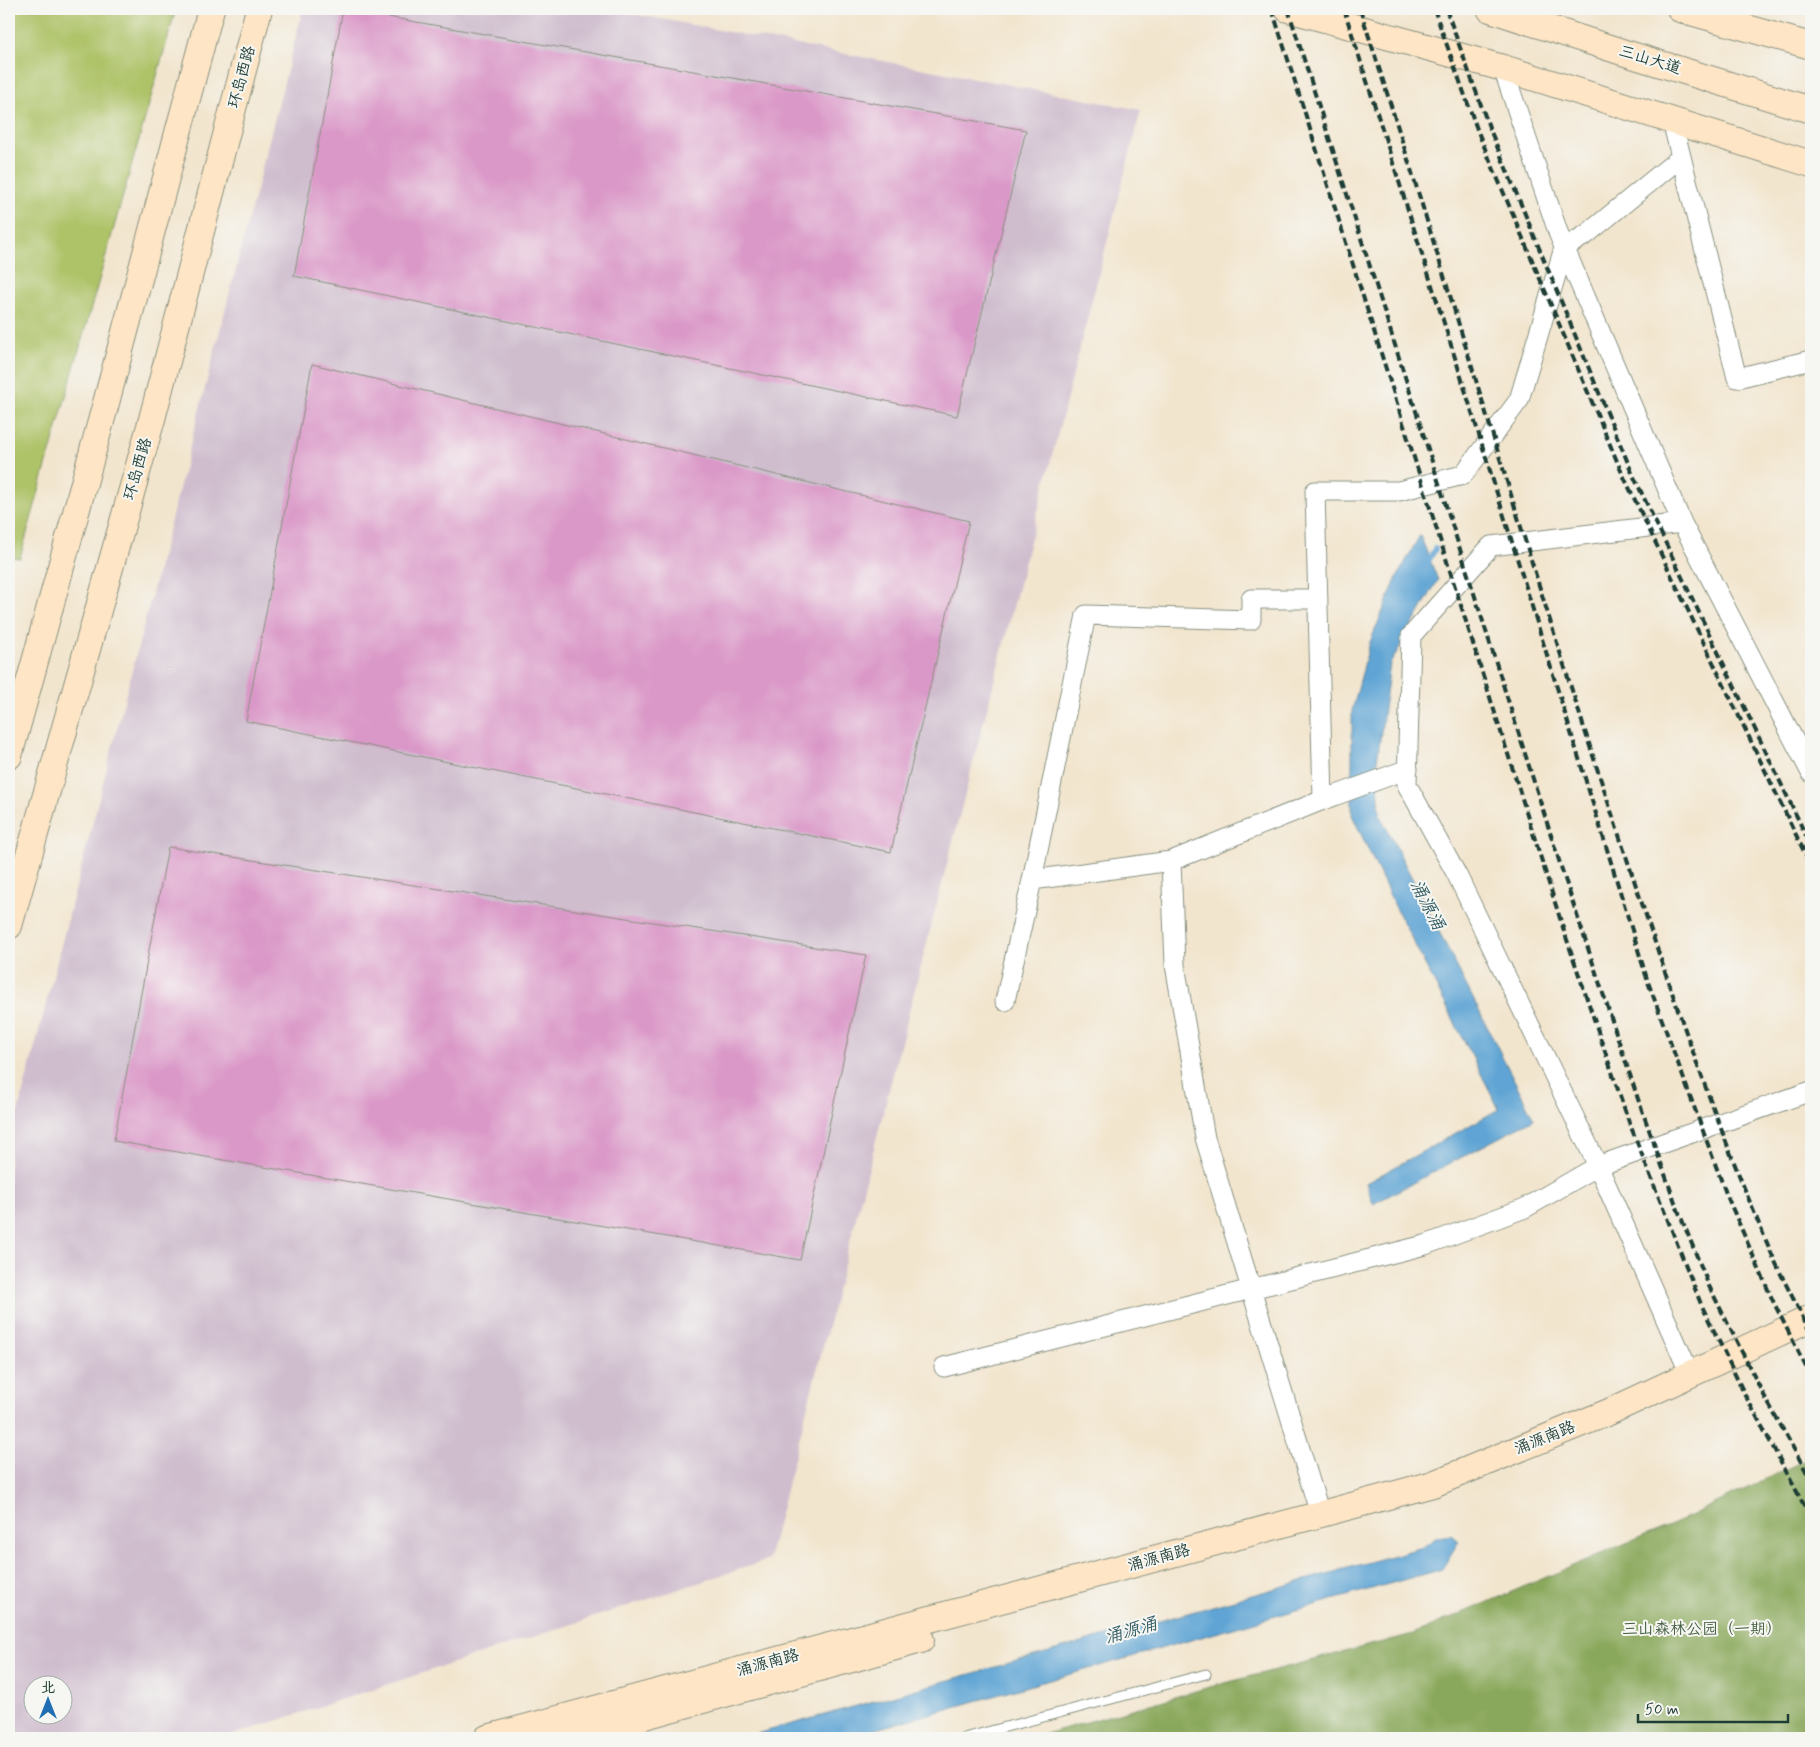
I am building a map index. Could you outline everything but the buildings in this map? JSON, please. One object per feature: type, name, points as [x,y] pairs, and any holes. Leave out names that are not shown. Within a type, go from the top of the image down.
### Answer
[{"type":"main road","points":[[9,756],[211,9]]},
{"type":"main road","name":"环岛西路","points":[[9,926],[152,418],[260,9]]},
{"type":"main road","points":[[1288,9],[1504,68],[1811,164]]},
{"type":"main road","name":"三山大道","points":[[1490,9],[1811,110]]},
{"type":"main road","points":[[1680,9],[1811,46]]},
{"type":"main road","points":[[1772,98],[1811,120]]},
{"type":"main road","name":"涌源南路","points":[[487,1738],[1433,1484],[1609,1412],[1811,1318]]},
{"type":"main road","name":"涌源南路","points":[[565,1738],[1137,1581],[1422,1500],[1536,1462],[1811,1331]]},
{"type":"street","points":[[1504,68],[1564,248],[1682,523],[1811,772]]},
{"type":"street","points":[[1672,121],[1737,378],[1811,360]]},
{"type":"street","points":[[1323,800],[1315,491],[1399,491],[1463,475],[1518,400],[1564,248],[1587,234],[1681,157]]},
{"type":"street","points":[[1682,523],[1491,546],[1411,636],[1407,785],[1457,875],[1598,1166],[1690,1374]]},
{"type":"street","points":[[1005,1001],[1032,880],[1086,615],[1251,620],[1251,599],[1318,599]]},
{"type":"street","points":[[1032,880],[1171,861],[1387,775],[1408,769]]},
{"type":"street","points":[[1171,861],[1175,965],[1206,1138],[1320,1514]]},
{"type":"street","points":[[944,1367],[1425,1245],[1525,1208],[1598,1166],[1811,1092]]},
{"type":"lane","points":[[964,1738],[1206,1674]]},
{"type":"shaded area","points":[[303,9],[608,9],[1141,110],[768,1560],[224,1738],[9,1738],[9,1147]]},
{"type":"green space","points":[[9,9],[176,9],[20,558],[9,557]]},
{"type":"green space","name":"三山森林公园（一期）","points":[[1811,1457],[1811,1738],[1031,1738],[1206,1688],[1413,1634],[1692,1515]]},
{"type":"water","points":[[1420,535],[1438,580],[1390,664],[1377,762],[1380,815],[1534,1119],[1373,1204],[1366,1183],[1499,1109],[1393,902],[1352,815],[1352,711],[1370,642],[1397,577]]},
{"type":"water","points":[[1452,1535],[1459,1541],[1442,1569],[845,1738],[742,1738],[1423,1547],[1437,1537]]},
{"type":"waterway","name":"涌源涌","points":[[1426,565],[1435,549]]},
{"type":"railway","points":[[1272,9],[1564,931],[1629,1122],[1701,1304],[1743,1391],[1811,1518]]},
{"type":"railway","points":[[1288,9],[1563,873],[1638,1099],[1676,1205],[1709,1286],[1760,1388],[1811,1480]]},
{"type":"railway","points":[[1344,9],[1458,367],[1648,982],[1727,1196],[1773,1301],[1811,1377]]},
{"type":"railway","points":[[1360,9],[1593,756],[1696,1062],[1753,1210],[1774,1259],[1811,1334]]},
{"type":"railway","points":[[1434,9],[1478,132],[1622,473],[1811,866]]},
{"type":"railway","points":[[1446,9],[1489,127],[1633,475],[1811,846]]}]
